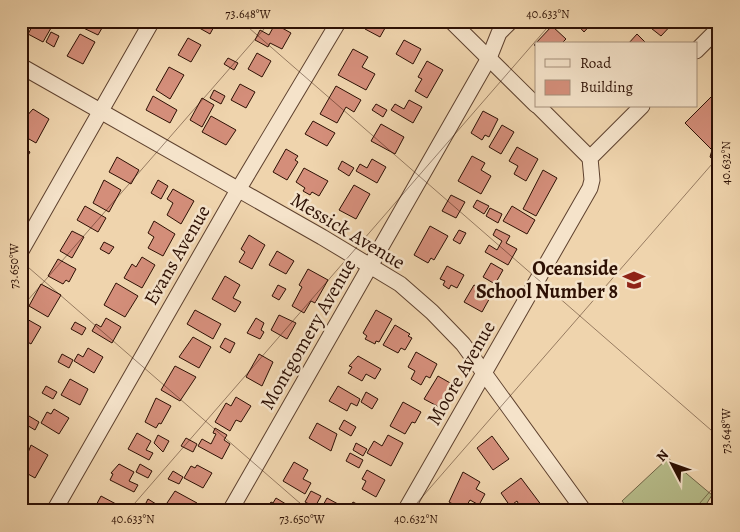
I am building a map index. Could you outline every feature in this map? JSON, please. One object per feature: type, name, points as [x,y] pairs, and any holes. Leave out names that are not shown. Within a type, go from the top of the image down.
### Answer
[{"type":"street","points":[[21,250],[152,21]]},
{"type":"street","name":"Evans Avenue","points":[[54,511],[238,190],[338,21]]},
{"type":"street","points":[[451,21],[535,104]]},
{"type":"street","name":"Montgomery Avenue","points":[[230,511],[489,58],[500,33],[511,21]]},
{"type":"street","points":[[698,49],[719,28]]},
{"type":"street","name":"Messick Avenue","points":[[21,66],[400,284],[432,312],[463,344],[582,510]]},
{"type":"street","points":[[539,108],[590,158],[640,108]]},
{"type":"street","name":"Moore Avenue","points":[[405,511],[590,188],[592,180],[590,158]]},
{"type":"green space","points":[[668,458],[712,495],[702,511],[630,511],[622,501]]},
{"type":"building","points":[[35,21],[55,21],[43,42],[28,34]]},
{"type":"building","points":[[71,21],[106,21],[98,35],[71,22]]},
{"type":"building","points":[[196,21],[217,21],[210,34],[194,25]]},
{"type":"building","points":[[369,21],[389,21],[380,37],[365,29]]},
{"type":"building","points":[[574,21],[594,21],[584,32]]},
{"type":"building","points":[[642,21],[675,21],[661,36]]},
{"type":"building","points":[[275,24],[291,33],[282,49],[270,43],[268,47],[255,40],[260,30],[269,35]]},
{"type":"building","points":[[552,26],[566,39],[563,42],[537,42]]},
{"type":"building","points":[[51,32],[59,36],[54,47],[46,42]]},
{"type":"building","points":[[80,34],[95,42],[83,64],[67,56]]},
{"type":"building","points":[[637,34],[645,42],[630,42]]},
{"type":"building","points":[[188,38],[201,45],[191,62],[178,55]]},
{"type":"building","points":[[404,40],[421,49],[413,64],[396,54]]},
{"type":"building","points":[[353,49],[368,57],[362,67],[375,74],[366,90],[338,75]]},
{"type":"building","points":[[257,53],[271,61],[262,77],[248,69]]},
{"type":"building","points":[[228,58],[238,63],[234,70],[224,64]]},
{"type":"building","points":[[427,61],[443,70],[427,98],[415,91],[422,79],[418,77]]},
{"type":"building","points":[[169,67],[184,75],[170,99],[156,90]]},
{"type":"building","points":[[240,84],[255,92],[246,108],[231,100]]},
{"type":"building","points":[[336,86],[361,100],[354,112],[346,107],[337,123],[320,114]]},
{"type":"building","points":[[214,90],[225,96],[221,104],[210,98]]},
{"type":"building","points":[[153,96],[177,110],[170,123],[146,110]]},
{"type":"building","points":[[712,96],[719,103],[719,161],[717,162],[710,157],[712,150],[685,123]]},
{"type":"building","points":[[202,98],[214,105],[202,127],[190,120]]},
{"type":"building","points":[[409,100],[422,107],[413,123],[391,110],[395,104],[404,109]]},
{"type":"building","points":[[376,104],[387,110],[383,117],[372,110]]},
{"type":"building","points":[[33,109],[49,119],[36,143],[22,135],[21,137],[21,116],[25,118]]},
{"type":"building","points":[[483,111],[498,119],[489,137],[485,135],[482,140],[471,133]]},
{"type":"building","points":[[211,116],[236,130],[226,145],[202,132]]},
{"type":"building","points":[[313,121],[335,133],[327,146],[305,134]]},
{"type":"building","points":[[381,124],[404,137],[395,154],[371,141]]},
{"type":"building","points":[[502,125],[514,132],[501,154],[489,147]]},
{"type":"building","points":[[21,146],[30,152],[21,168]]},
{"type":"building","points":[[517,147],[538,159],[526,181],[514,174],[518,166],[509,161]]},
{"type":"building","points":[[286,149],[298,156],[295,160],[298,162],[287,180],[273,172]]},
{"type":"building","points":[[472,156],[485,163],[481,170],[491,176],[481,194],[458,181]]},
{"type":"building","points":[[117,157],[139,170],[131,184],[109,172]]},
{"type":"building","points":[[372,159],[386,167],[377,183],[356,171],[360,164],[367,168]]},
{"type":"building","points":[[342,161],[354,168],[349,176],[338,169]]},
{"type":"building","points":[[304,168],[328,181],[319,196],[312,192],[310,195],[303,191],[305,188],[296,182]]},
{"type":"building","points":[[543,170],[557,178],[536,216],[523,209]]},
{"type":"building","points":[[104,180],[121,190],[109,212],[93,203]]},
{"type":"building","points":[[158,180],[168,186],[161,199],[151,193]]},
{"type":"building","points":[[354,185],[370,194],[356,219],[339,210]]},
{"type":"building","points":[[173,189],[194,201],[181,224],[167,215],[173,203],[167,199]]},
{"type":"building","points":[[451,195],[465,202],[456,218],[442,211]]},
{"type":"building","points":[[477,200],[489,206],[484,214],[473,207]]},
{"type":"building","points":[[85,206],[106,218],[98,232],[77,220]]},
{"type":"building","points":[[512,206],[535,220],[527,234],[503,221]]},
{"type":"building","points":[[490,208],[502,214],[498,223],[486,216]]},
{"type":"building","points":[[154,221],[175,234],[163,256],[148,248],[154,237],[148,233]]},
{"type":"building","points":[[430,226],[448,236],[434,260],[431,258],[428,263],[414,255]]},
{"type":"building","points":[[496,229],[510,236],[506,243],[517,249],[508,265],[485,252],[489,245],[497,250],[502,241],[493,235]]},
{"type":"building","points":[[459,230],[466,233],[460,244],[453,240]]},
{"type":"building","points":[[72,231],[84,237],[72,258],[60,251]]},
{"type":"building","points":[[249,235],[265,245],[252,269],[239,262],[245,252],[241,249]]},
{"type":"building","points":[[104,242],[114,247],[109,254],[100,249]]},
{"type":"building","points":[[277,251],[294,261],[286,274],[269,265]]},
{"type":"building","points":[[142,257],[155,265],[142,288],[124,278],[132,264],[136,267]]},
{"type":"building","points":[[58,259],[76,269],[69,282],[66,280],[63,284],[48,276]]},
{"type":"building","points":[[491,263],[503,270],[495,284],[483,277]]},
{"type":"building","points":[[447,266],[464,275],[457,288],[451,285],[449,289],[443,285],[445,281],[440,279]]},
{"type":"building","points":[[308,269],[328,280],[315,303],[311,301],[304,313],[292,306],[302,287],[299,285]]},
{"type":"building","points":[[225,276],[240,285],[233,298],[241,302],[235,312],[212,299]]},
{"type":"building","points":[[116,283],[138,296],[125,317],[104,305]]},
{"type":"building","points":[[41,284],[61,295],[48,317],[29,306]]},
{"type":"building","points":[[278,285],[286,289],[279,300],[272,296]]},
{"type":"building","points":[[474,285],[492,294],[482,312],[464,302]]},
{"type":"building","points":[[195,310],[221,324],[213,339],[187,324]]},
{"type":"building","points":[[376,310],[392,319],[379,342],[376,341],[375,344],[365,339],[367,336],[363,333]]},
{"type":"building","points":[[279,315],[296,323],[287,339],[271,330]]},
{"type":"building","points":[[25,318],[41,327],[31,344],[21,338],[21,325]]},
{"type":"building","points":[[106,318],[121,327],[112,343],[92,331],[96,324],[101,327]]},
{"type":"building","points":[[256,318],[264,323],[261,330],[264,332],[260,339],[247,333]]},
{"type":"building","points":[[75,322],[86,328],[82,335],[71,329]]},
{"type":"building","points":[[395,325],[410,334],[408,336],[412,338],[405,350],[401,348],[398,353],[383,345]]},
{"type":"building","points":[[193,337],[211,347],[199,368],[179,357]]},
{"type":"building","points":[[225,338],[235,343],[230,353],[220,347]]},
{"type":"building","points":[[88,348],[103,357],[94,373],[74,361],[78,354],[83,357]]},
{"type":"building","points":[[416,352],[437,364],[430,378],[426,376],[421,385],[411,379],[415,371],[408,367]]},
{"type":"building","points":[[62,354],[73,360],[69,368],[58,362]]},
{"type":"building","points":[[259,354],[273,362],[262,386],[246,377]]},
{"type":"building","points":[[358,356],[381,369],[375,379],[366,374],[362,381],[348,373],[352,367],[349,366]]},
{"type":"building","points":[[175,366],[196,377],[180,401],[161,390]]},
{"type":"building","points":[[438,376],[452,384],[439,407],[424,399]]},
{"type":"building","points":[[70,379],[88,389],[80,405],[61,395]]},
{"type":"building","points":[[46,386],[57,392],[53,399],[42,393]]},
{"type":"building","points":[[338,386],[360,399],[357,406],[351,403],[347,411],[329,401]]},
{"type":"building","points":[[366,392],[378,399],[372,409],[361,402]]},
{"type":"building","points":[[236,397],[251,406],[241,422],[236,420],[230,431],[215,422],[226,403],[231,406]]},
{"type":"building","points":[[156,398],[171,406],[161,424],[159,423],[156,428],[145,422]]},
{"type":"building","points":[[403,402],[421,412],[415,423],[412,422],[405,434],[390,426]]},
{"type":"building","points":[[54,409],[69,418],[59,434],[41,423],[47,412],[51,414]]},
{"type":"building","points":[[29,416],[39,422],[35,430],[25,424]]},
{"type":"building","points":[[344,420],[356,427],[351,436],[339,429]]},
{"type":"building","points":[[317,423],[337,434],[331,451],[309,438]]},
{"type":"building","points":[[215,428],[227,435],[224,440],[230,444],[222,459],[198,446],[202,439],[211,444],[216,434],[213,433]]},
{"type":"building","points":[[137,433],[151,441],[146,450],[153,453],[149,460],[128,449]]},
{"type":"building","points":[[158,435],[169,441],[163,452],[154,443]]},
{"type":"building","points":[[388,435],[403,443],[391,466],[367,453],[374,441],[382,446]]},
{"type":"building","points":[[492,436],[509,459],[493,470],[477,448]]},
{"type":"building","points":[[186,438],[197,444],[193,452],[181,446]]},
{"type":"building","points":[[356,443],[367,449],[363,456],[353,450]]},
{"type":"building","points":[[31,445],[48,455],[35,478],[21,470],[21,462],[24,463]]},
{"type":"building","points":[[350,453],[363,460],[359,468],[346,461]]},
{"type":"building","points":[[294,462],[308,470],[303,479],[311,483],[305,494],[283,481]]},
{"type":"building","points":[[119,464],[134,472],[129,481],[138,485],[134,492],[110,480],[113,474],[111,473]]},
{"type":"building","points":[[140,464],[152,471],[148,478],[136,472]]},
{"type":"building","points":[[197,465],[212,473],[203,488],[184,478],[191,466],[195,468]]},
{"type":"building","points":[[367,470],[385,480],[376,497],[362,489],[366,481],[362,479]]},
{"type":"building","points":[[173,471],[183,477],[179,484],[168,479]]},
{"type":"building","points":[[463,472],[480,482],[476,489],[485,494],[479,505],[470,500],[464,510],[449,502]]},
{"type":"building","points":[[521,478],[542,506],[539,511],[518,511],[520,507],[517,501],[510,506],[501,493]]},
{"type":"building","points":[[175,491],[197,503],[192,511],[181,511],[167,503]]},
{"type":"building","points":[[311,491],[321,496],[315,507],[305,502]]},
{"type":"building","points":[[101,496],[116,504],[113,511],[93,511]]},
{"type":"building","points":[[276,498],[294,509],[293,511],[269,511],[267,508]]},
{"type":"building","points":[[327,498],[338,504],[334,511],[320,511]]},
{"type":"building","points":[[148,499],[156,504],[152,511],[142,511]]},
{"type":"building","points":[[353,502],[368,510],[340,511],[343,505],[349,509]]},
{"type":"building","points":[[299,503],[313,511],[296,510]]},
{"type":"place","name":"Oceanside School Number 8","points":[[634,280]]}]
